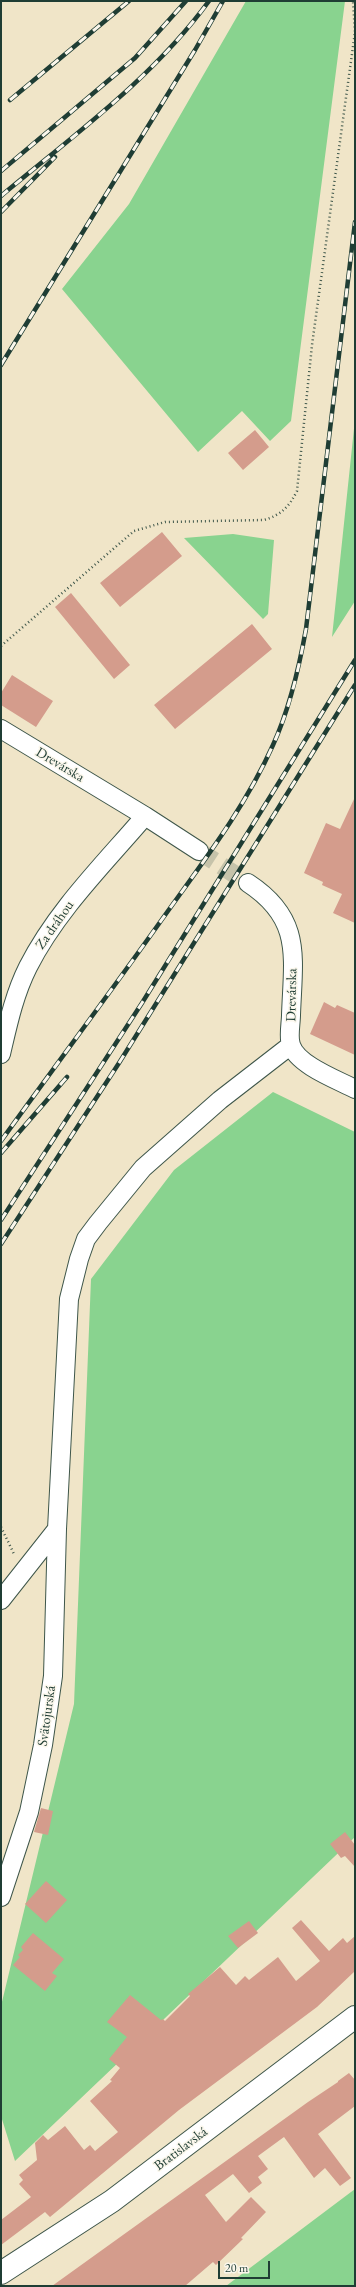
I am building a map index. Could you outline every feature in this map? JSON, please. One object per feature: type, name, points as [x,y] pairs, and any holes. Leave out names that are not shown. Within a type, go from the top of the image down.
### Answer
[{"type":"main road","name":"Bratislavská","points":[[1,2273],[112,2201],[355,2017]]},
{"type":"street","name":"Drevárska","points":[[1,729],[145,816],[199,851]]},
{"type":"street","name":"Za dráhou","points":[[1,1054],[7,1006],[43,940],[62,913],[145,816]]},
{"type":"street","name":"Drevárska","points":[[248,883],[264,893],[280,912],[290,933],[293,952],[291,1045]]},
{"type":"street","points":[[291,1045],[302,1060],[319,1071],[355,1089]]},
{"type":"street","name":"Svätojurská","points":[[1,1897],[29,1812],[43,1745],[53,1676],[57,1529],[69,1299],[86,1239],[143,1168],[220,1100],[291,1045]]},
{"type":"street","points":[[1,1600],[57,1529]]},
{"type":"path","points":[[1,646],[134,531],[165,522],[264,520],[279,516],[291,503],[297,491],[312,345],[355,32],[353,1]]},
{"type":"path","points":[[1,1527],[10,1548],[24,1570]]},
{"type":"green space","points":[[246,1],[345,1],[291,421],[270,441],[242,411],[198,452],[62,289],[129,204]]},
{"type":"green space","points":[[355,419],[355,601],[332,637]]},
{"type":"green space","points":[[233,534],[274,540],[268,614],[263,619],[184,538]]},
{"type":"green space","points":[[273,1092],[355,1132],[355,1837],[15,2161],[1,2116],[1,2006],[74,1704],[91,1279],[174,1170]]},
{"type":"green space","points":[[355,2189],[355,2286],[226,2286]]},
{"type":"building","points":[[255,430],[269,447],[243,470],[228,453]]},
{"type":"building","points":[[162,532],[182,556],[120,607],[100,583]]},
{"type":"building","points":[[71,593],[130,665],[114,679],[55,607]]},
{"type":"building","points":[[252,624],[272,649],[175,729],[154,705]]},
{"type":"building","points":[[12,675],[53,701],[36,727],[1,705],[1,693]]},
{"type":"building","points":[[355,797],[355,923],[333,913],[342,894],[322,885],[323,882],[304,873],[326,823],[340,829]]},
{"type":"building","points":[[324,1002],[335,1008],[337,1005],[355,1013],[355,1055],[310,1034]]},
{"type":"building","points":[[41,1808],[53,1811],[48,1835],[34,1832]]},
{"type":"building","points":[[345,1832],[355,1845],[355,1867],[345,1856],[341,1858],[330,1844]]},
{"type":"building","points":[[46,1881],[67,1900],[46,1923],[25,1904]]},
{"type":"building","points":[[301,1920],[329,1951],[343,1938],[347,1943],[355,1936],[355,1971],[317,2007],[179,2110],[50,2217],[45,2212],[1,2245],[1,2220],[31,2197],[19,2184],[23,2180],[19,2175],[37,2160],[35,2143],[43,2135],[48,2140],[65,2126],[84,2150],[90,2145],[95,2151],[118,2132],[90,2101],[112,2081],[110,2080],[120,2068],[109,2059],[127,2037],[107,2022],[130,1995],[161,2020],[163,2019],[165,2021],[190,1996],[188,1994],[220,1967],[236,1985],[245,1976],[249,1980],[278,1957],[296,1981],[320,1961],[292,1928]]},
{"type":"building","points":[[249,1921],[258,1933],[238,1948],[228,1936]]},
{"type":"building","points":[[33,1933],[64,1959],[52,1973],[57,1976],[45,1991],[13,1965],[20,1957],[18,1955],[23,1950],[21,1947]]},
{"type":"building","points":[[349,2073],[355,2080],[355,2106],[318,2134],[351,2178],[340,2186],[325,2168],[314,2178],[284,2137],[258,2156],[268,2169],[258,2177],[262,2183],[249,2193],[233,2174],[205,2195],[226,2222],[251,2197],[266,2212],[241,2238],[243,2239],[216,2265],[213,2262],[185,2286],[52,2286],[338,2082]]},
{"type":"tunnel","points":[[199,851],[248,883]]},
{"type":"railway","points":[[10,100],[129,1]]},
{"type":"railway","points":[[1,171],[135,58],[186,1]]},
{"type":"railway","points":[[1,196],[84,128],[138,80],[187,29],[209,1]]},
{"type":"railway","points":[[1,365],[195,50],[223,1]]},
{"type":"railway","points":[[1,212],[55,157]]},
{"type":"railway","points":[[1,1141],[220,838],[249,792],[279,731],[293,688],[306,629],[355,222]]},
{"type":"railway","points":[[1,1220],[142,1003],[355,660]]},
{"type":"railway","points":[[1,1244],[119,1063],[355,685]]},
{"type":"railway","points":[[1,1153],[67,1077]]}]
